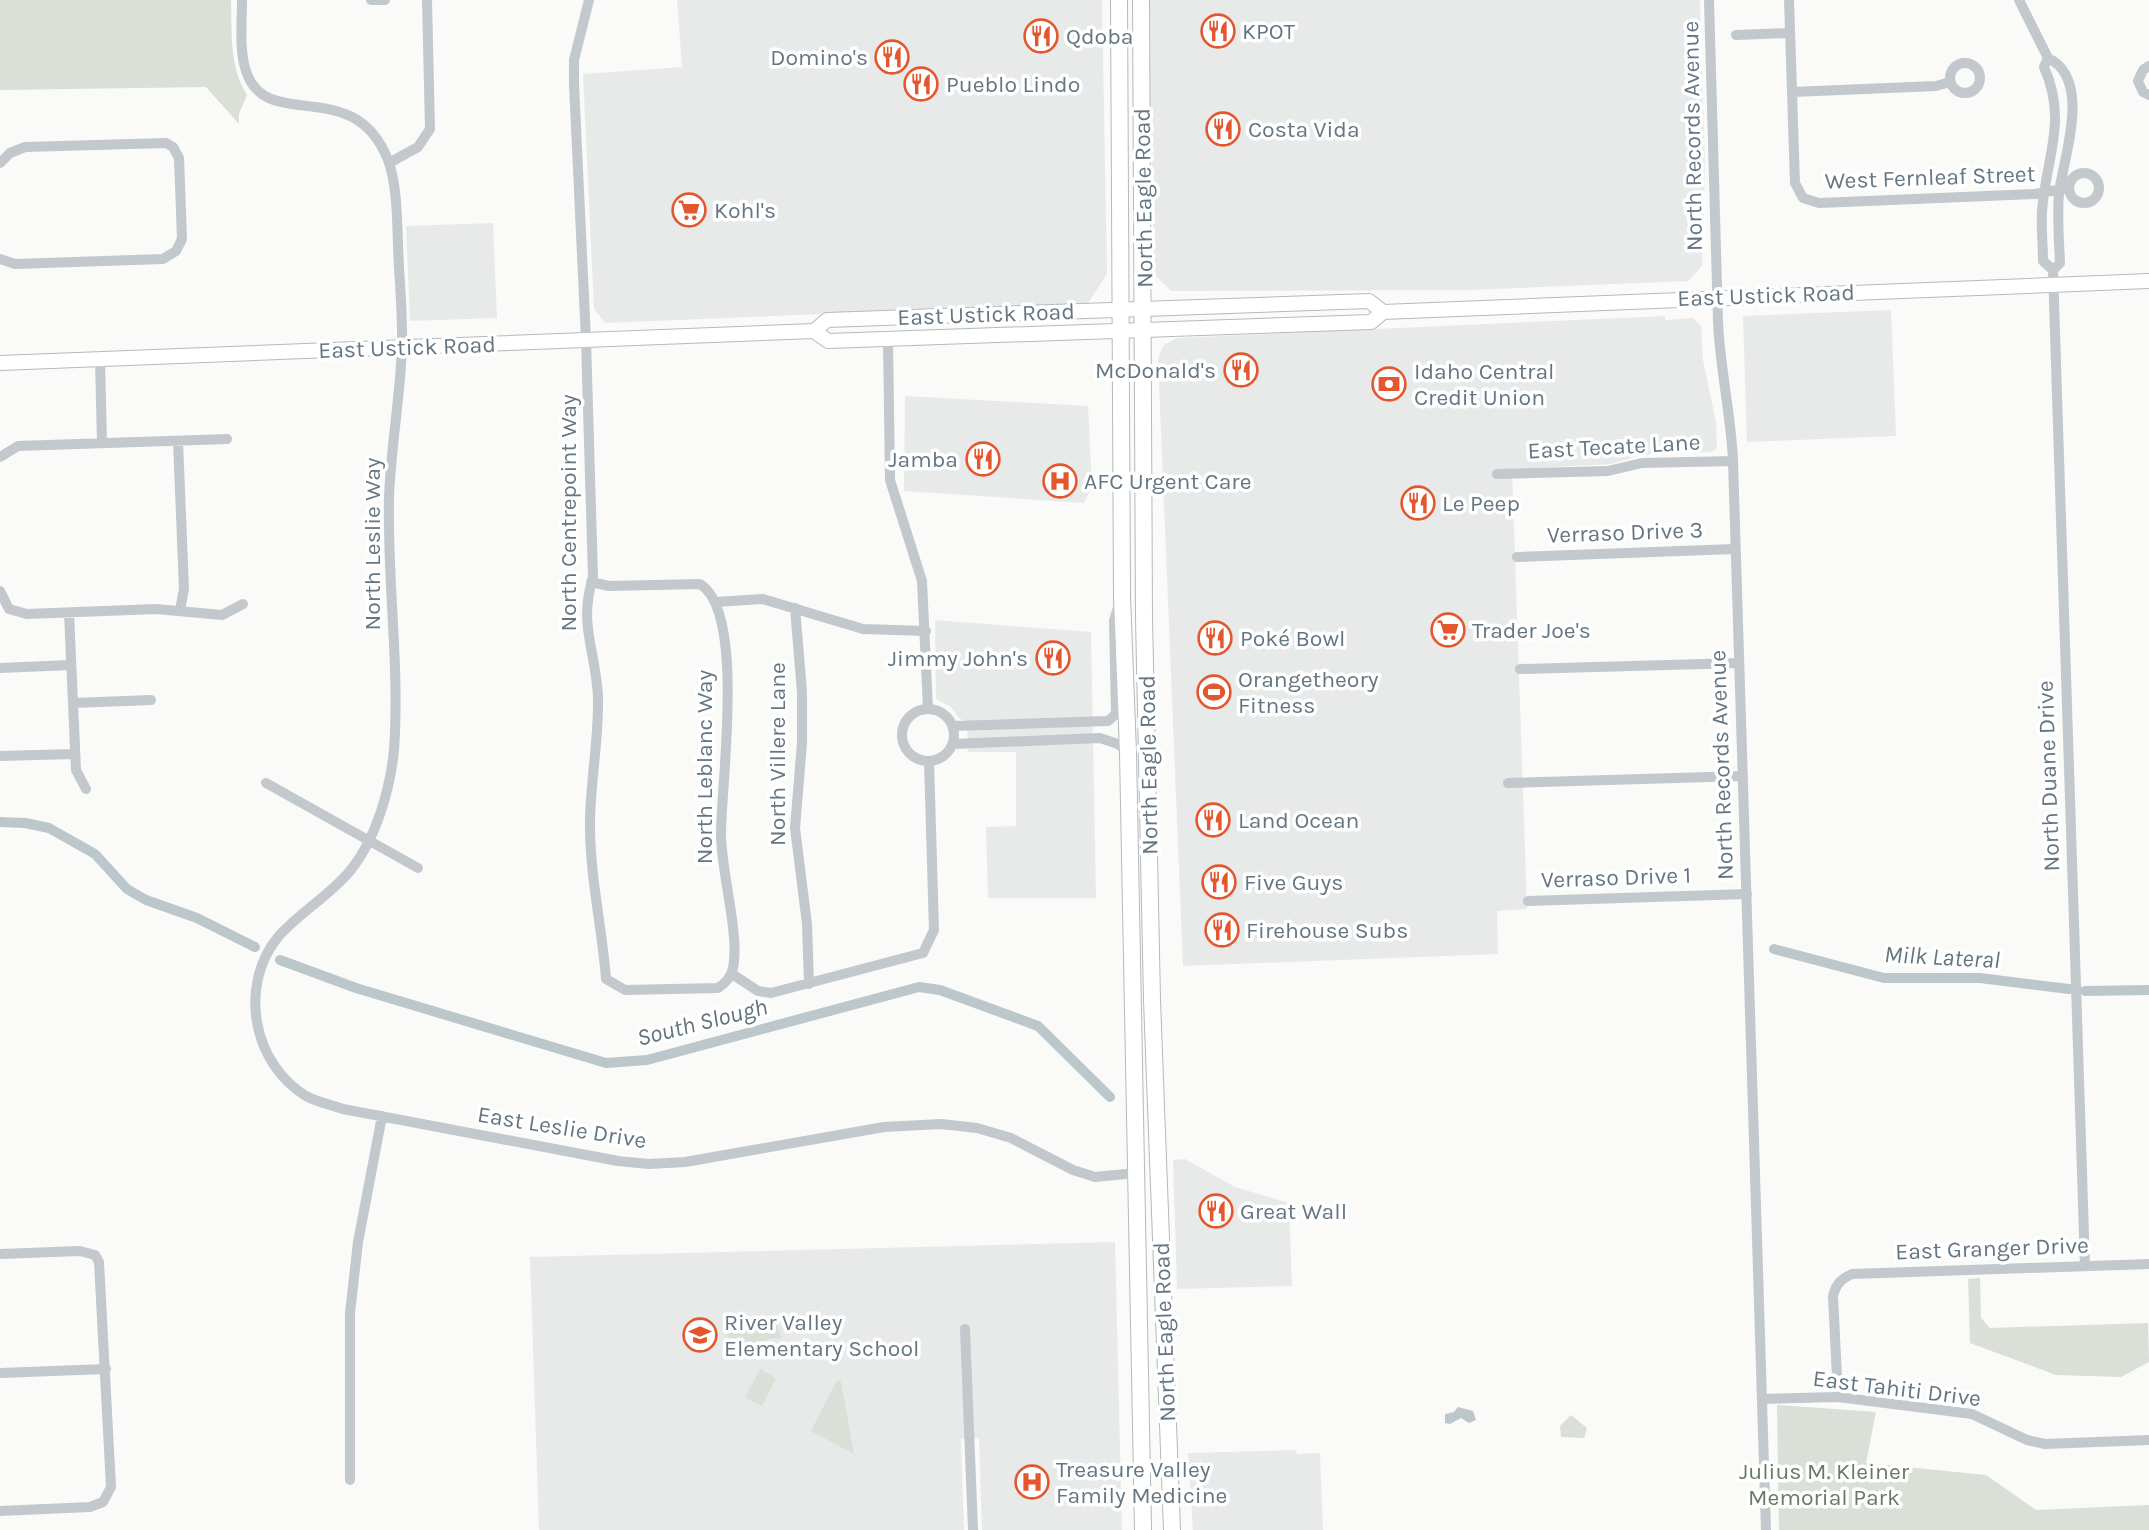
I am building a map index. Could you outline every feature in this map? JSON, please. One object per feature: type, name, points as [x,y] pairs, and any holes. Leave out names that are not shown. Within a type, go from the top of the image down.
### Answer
[{"type":"highway","name":"North Eagle Road","points":[[1119,0],[1122,597],[1128,752],[1143,1530]]},
{"type":"highway","name":"North Eagle Road","points":[[1141,0],[1144,617],[1148,833],[1172,1530]]},
{"type":"highway","points":[[1128,752],[1135,757],[1138,828],[1148,833]]},
{"type":"highway","points":[[1128,848],[1139,862],[1142,989],[1152,1000]]},
{"type":"main road","name":"East Ustick Road","points":[[814,331],[828,341],[1121,332],[1371,322],[1383,312],[1716,297],[2053,277],[2149,281]]},
{"type":"main road","name":"East Ustick Road","points":[[0,363],[814,331],[828,320],[1144,308],[1369,301],[1383,312]]},
{"type":"street","name":"North Leslie Way","points":[[242,0],[244,66],[250,83],[261,96],[275,103],[321,106],[348,114],[375,135],[389,163],[397,219],[402,348],[389,497],[396,725],[392,775],[368,842],[350,870],[285,930],[270,950]]},
{"type":"street","points":[[371,1],[385,0]]},
{"type":"street","points":[[389,163],[418,147],[430,129],[427,0]]},
{"type":"street","name":"North Centrepoint Way","points":[[589,0],[574,60],[586,340],[591,582],[585,603],[598,698],[590,825],[592,877],[608,983],[625,990],[718,988],[732,974]]},
{"type":"street","name":"North Records Avenue","points":[[1709,0],[1716,297],[1720,358],[1730,406],[1733,461],[1766,1530]]},
{"type":"street","points":[[1788,0],[1791,92],[1936,86],[1950,82]]},
{"type":"street","points":[[2020,0],[2048,58],[2057,62],[2062,70],[2072,106],[2060,263],[2053,277]]},
{"type":"street","points":[[1736,35],[1790,33]]},
{"type":"street","points":[[2048,58],[2044,67],[2054,93],[2057,128],[2042,212],[2043,261],[2053,277]]},
{"type":"street","points":[[2149,66],[2143,70],[2138,81],[2143,92],[2149,96]]},
{"type":"street","name":"West Fernleaf Street","points":[[1791,92],[1795,183],[1803,198],[1819,203],[2064,190]]},
{"type":"street","points":[[0,163],[10,153],[24,147],[156,141],[173,147],[179,163],[182,239],[176,251],[163,259],[15,264],[0,259]]},
{"type":"street","name":"North Duane Drive","points":[[2053,277],[2085,1266]]},
{"type":"street","points":[[888,339],[890,480],[922,582],[928,709]]},
{"type":"street","points":[[100,360],[102,443]]},
{"type":"street","points":[[2,455],[18,446],[227,439]]},
{"type":"street","points":[[178,441],[184,589],[180,610]]},
{"type":"street","name":"East Tecate Lane","points":[[1497,474],[1608,471],[1642,463],[1733,461]]},
{"type":"street","name":"Verraso Drive 3","points":[[1517,556],[1735,550]]},
{"type":"street","points":[[591,582],[609,586],[699,584],[711,593],[715,602],[763,599],[863,629],[926,631]]},
{"type":"street","points":[[0,592],[9,609],[27,614],[180,610],[199,615],[222,615],[243,604]]},
{"type":"street","points":[[953,726],[1108,721],[1116,714],[1114,621],[1122,597]]},
{"type":"street","name":"North Leblanc Way","points":[[715,602],[725,650],[728,696],[721,834],[735,954],[732,974]]},
{"type":"street","name":"North Villere Lane","points":[[795,608],[802,705],[795,828],[807,924],[809,984]]},
{"type":"street","points":[[69,613],[76,770],[86,789]]},
{"type":"street","points":[[1520,669],[1739,663]]},
{"type":"street","points":[[0,668],[71,665]]},
{"type":"street","points":[[73,703],[151,700]]},
{"type":"street","points":[[928,709],[946,716],[953,726],[953,744],[944,755],[929,761],[916,758],[908,751],[902,734],[908,718],[915,712],[928,709]]},
{"type":"street","points":[[953,744],[1100,738],[1118,744],[1128,752]]},
{"type":"street","points":[[0,756],[75,754]]},
{"type":"street","points":[[732,974],[758,991],[771,993],[923,953],[929,946],[933,930],[929,761]]},
{"type":"street","points":[[1508,783],[1743,776]]},
{"type":"street","points":[[266,783],[418,868]]},
{"type":"street","name":"Verraso Drive 1","points":[[1528,901],[1747,894]]},
{"type":"street","name":"East Leslie Drive","points":[[270,950],[257,979],[254,1011],[258,1030],[274,1066],[307,1096],[344,1109],[618,1161],[649,1164],[685,1162],[884,1127],[941,1124],[977,1128],[1011,1138],[1073,1170],[1095,1177],[1136,1173]]},
{"type":"street","points":[[350,1480],[350,1313],[358,1242],[382,1116]]},
{"type":"street","points":[[0,1254],[80,1251],[95,1255],[101,1272],[111,1487],[103,1502],[90,1507],[0,1511]]},
{"type":"street","name":"East Granger Drive","points":[[1838,1397],[1833,1296],[1839,1282],[1852,1274],[2149,1264]]},
{"type":"street","points":[[965,1329],[973,1530]]},
{"type":"street","points":[[0,1373],[106,1369]]},
{"type":"street","name":"East Tahiti Drive","points":[[1762,1398],[1838,1397],[1972,1414],[2035,1443],[2149,1440]]},
{"type":"shaded area","points":[[677,0],[1102,0],[1107,274],[1088,303],[605,323],[594,309],[583,74],[682,67]]},
{"type":"shaded area","points":[[1148,0],[1700,0],[1705,166],[1702,266],[1688,281],[1470,290],[1171,291],[1154,274]]},
{"type":"shaded area","points":[[493,223],[497,318],[410,321],[406,226]]},
{"type":"shaded area","points":[[1891,310],[1896,436],[1747,442],[1743,316]]},
{"type":"shaded area","points":[[1665,316],[1665,320],[1693,318],[1701,326],[1703,360],[1716,422],[1717,448],[1712,452],[1641,455],[1611,464],[1512,469],[1527,909],[1497,911],[1498,954],[1183,966],[1158,359],[1163,346],[1176,338]]},
{"type":"shaded area","points":[[905,396],[1088,406],[1092,487],[1084,503],[904,491]]},
{"type":"shaded area","points":[[935,620],[1091,632],[1096,898],[988,898],[986,827],[1016,826],[1016,752],[968,752],[967,721],[960,719],[951,707],[936,699]]},
{"type":"shaded area","points":[[1185,1159],[1235,1187],[1289,1203],[1292,1286],[1177,1289],[1173,1160]]},
{"type":"shaded area","name":"River Valley Elementary School","points":[[1115,1242],[1122,1530],[982,1530],[979,1438],[961,1439],[964,1530],[539,1530],[530,1257]]},
{"type":"shaded area","points":[[1458,1407],[1473,1411],[1476,1420],[1469,1423],[1461,1418],[1450,1424],[1445,1423],[1445,1414],[1454,1412]]},
{"type":"shaded area","points":[[1296,1450],[1297,1454],[1320,1453],[1323,1530],[1193,1530],[1188,1453]]},
{"type":"green space","points":[[0,0],[231,0],[234,61],[247,95],[239,114],[239,124],[206,87],[0,90]]},
{"type":"green space","points":[[1980,1278],[1981,1318],[1990,1328],[2148,1323],[2149,1362],[2121,1377],[2056,1375],[1970,1343],[1968,1279]]},
{"type":"green space","points":[[773,1316],[782,1338],[769,1339],[733,1352],[726,1332]]},
{"type":"green space","points":[[760,1369],[776,1378],[762,1406],[745,1398]]},
{"type":"green space","points":[[837,1380],[841,1382],[854,1454],[811,1431]]},
{"type":"green space","name":"Julius M. Kleiner Memorial Park","points":[[1777,1405],[1876,1412],[1866,1463],[1986,1475],[2036,1510],[2149,1505],[2149,1530],[1779,1530]]},
{"type":"green space","points":[[1571,1415],[1587,1428],[1584,1438],[1561,1437],[1560,1426]]},
{"type":"waterway","name":"South Slough","points":[[0,822],[49,828],[95,854],[127,889],[146,900],[197,918],[255,947]]},
{"type":"waterway","name":"Milk Lateral","points":[[1774,949],[1884,978],[1980,978],[2069,989]]},
{"type":"waterway","name":"South Slough","points":[[280,960],[356,988],[606,1063],[647,1060],[919,987],[940,990],[1038,1026],[1110,1097]]},
{"type":"waterway","name":"Milk Lateral","points":[[2085,991],[2149,990]]},
{"type":"place","name":"KPOT","points":[[1218,31]]},
{"type":"place","name":"Qdoba","points":[[1041,36]]},
{"type":"place","name":"Domino's","points":[[892,57]]},
{"type":"place","name":"Pueblo Lindo","points":[[921,84]]},
{"type":"place","name":"Costa Vida","points":[[1223,129]]},
{"type":"place","name":"Kohl's","points":[[689,210]]},
{"type":"place","name":"McDonald's","points":[[1241,370]]},
{"type":"place","name":"Idaho Central Credit Union","points":[[1389,384]]},
{"type":"place","name":"Jamba","points":[[983,459]]},
{"type":"place","name":"AFC Urgent Care","points":[[1060,481]]},
{"type":"place","name":"Le Peep","points":[[1418,503]]},
{"type":"place","name":"Trader Joe's","points":[[1448,630]]},
{"type":"place","name":"Poké Bowl","points":[[1215,638]]},
{"type":"place","name":"Jimmy John's","points":[[1053,658]]},
{"type":"place","name":"Orangetheory Fitness","points":[[1214,692]]},
{"type":"place","name":"Land Ocean","points":[[1213,820]]},
{"type":"place","name":"Five Guys","points":[[1219,882]]},
{"type":"place","name":"Firehouse Subs","points":[[1222,930]]},
{"type":"place","name":"Great Wall","points":[[1216,1211]]},
{"type":"place","name":"River Valley Elementary School","points":[[700,1335]]},
{"type":"place","name":"Treasure Valley Family Medicine","points":[[1032,1482]]}]
